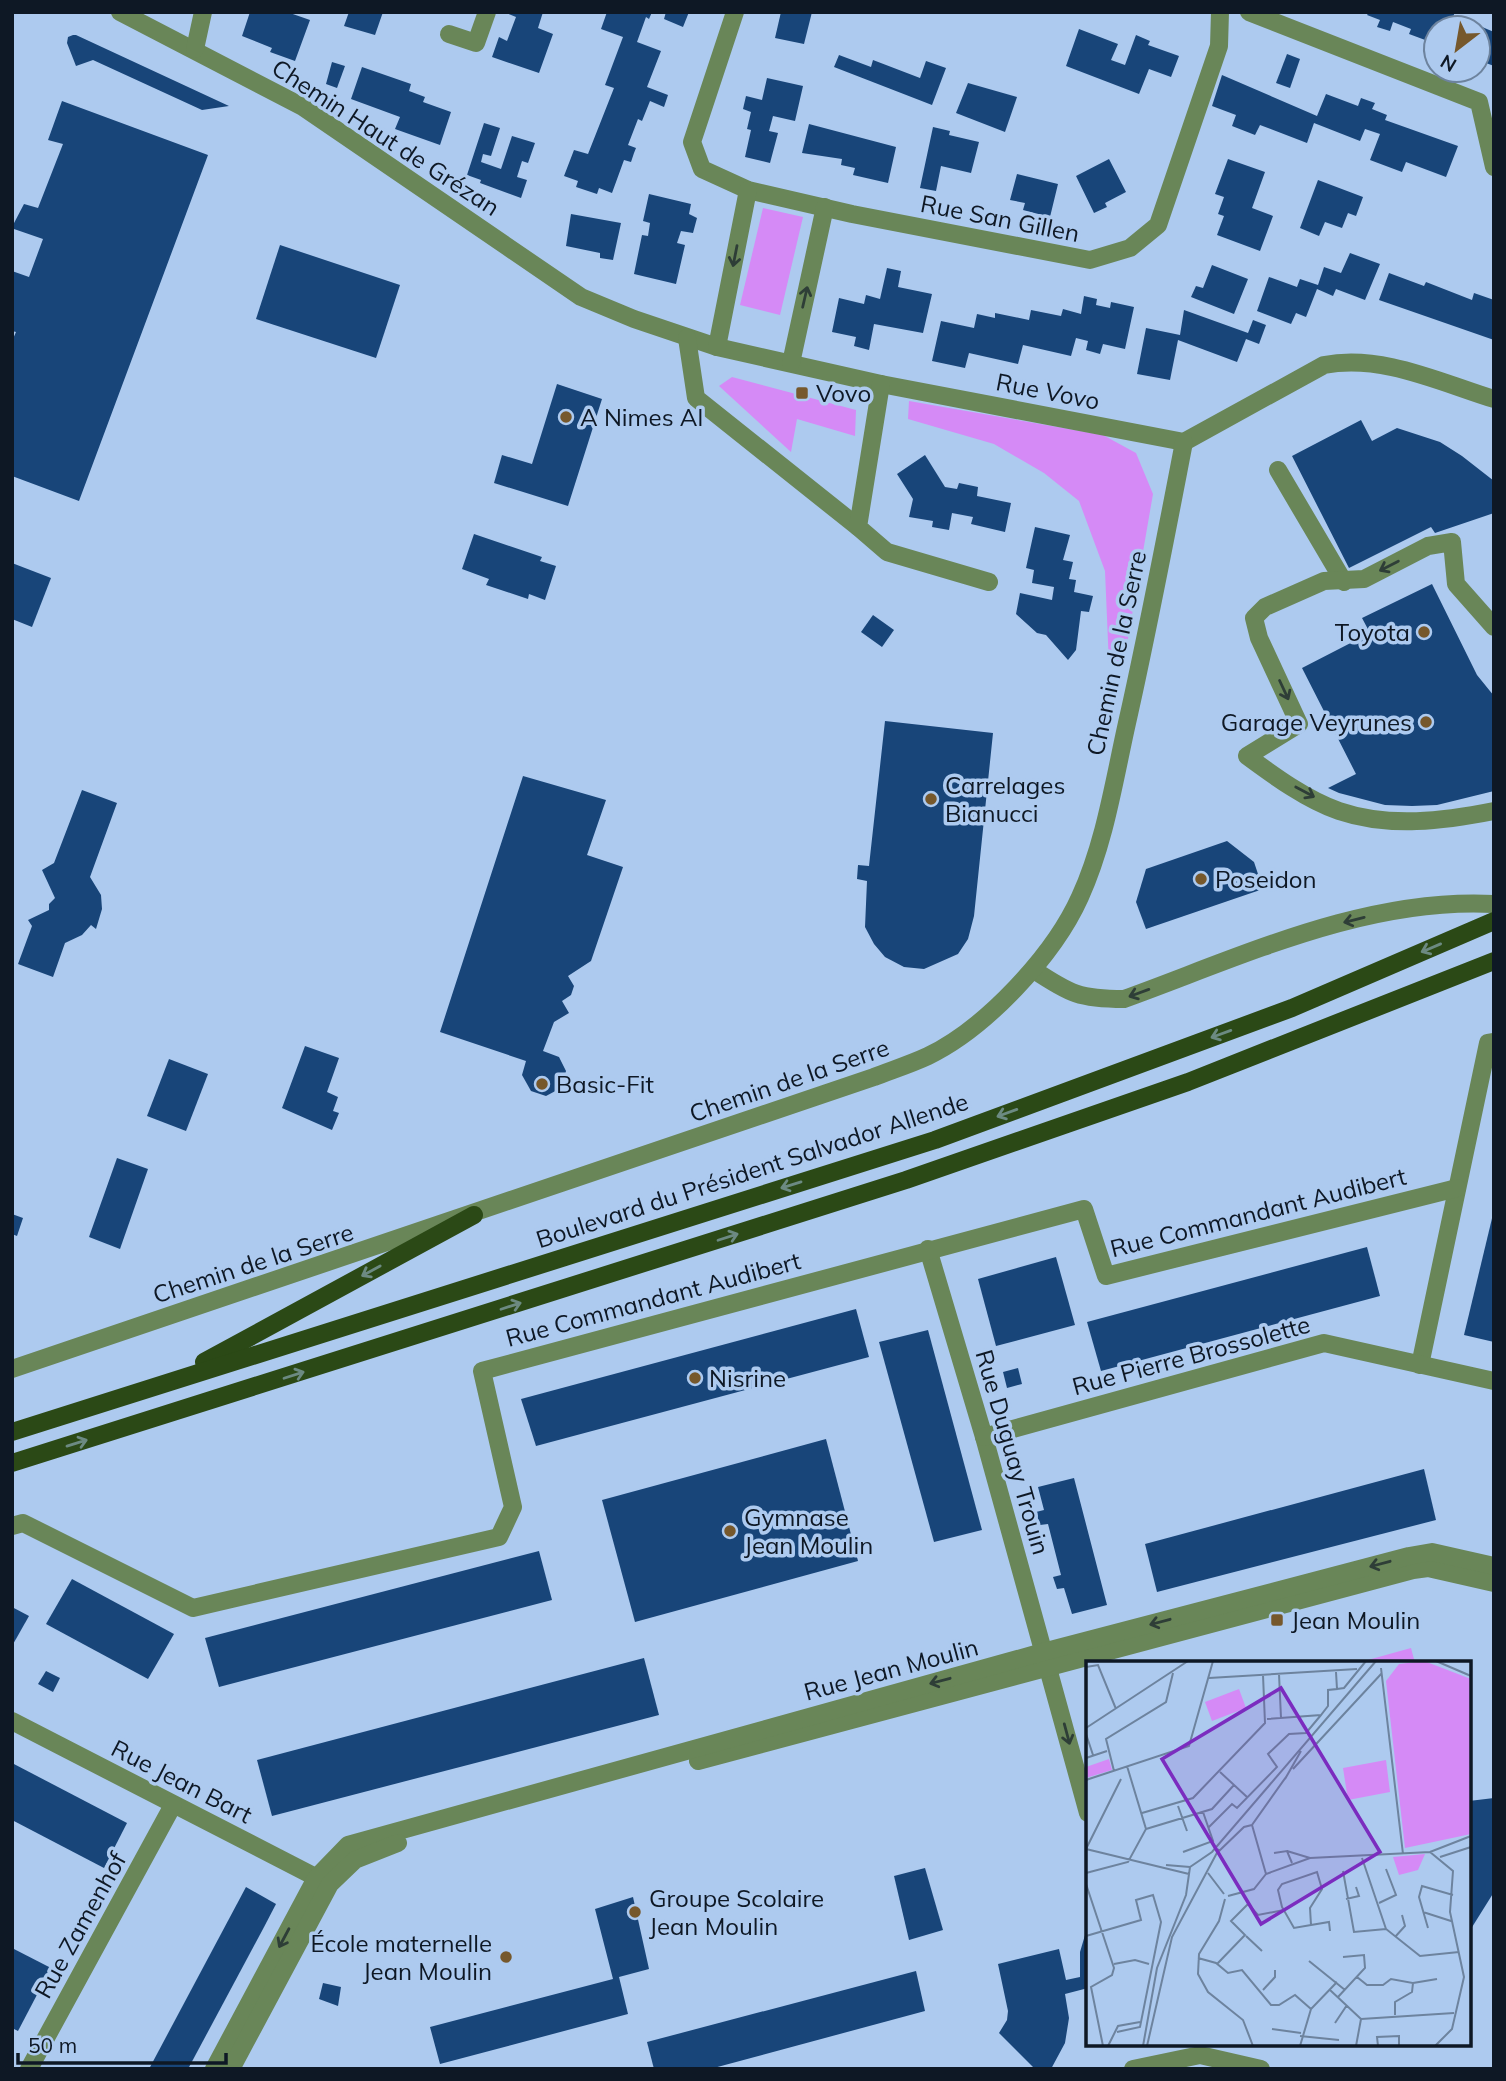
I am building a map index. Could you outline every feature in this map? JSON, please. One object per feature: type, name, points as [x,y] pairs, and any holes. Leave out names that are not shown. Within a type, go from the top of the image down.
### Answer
[{"type":"main road","name":"Boulevard du Président Salvador Allende","points":[[12,1432],[935,1140],[1292,1008],[1494,921]]},
{"type":"main road","points":[[12,1463],[906,1180],[1188,1082],[1494,961]]},
{"type":"main road","points":[[168,1381],[474,1215]]},
{"type":"street","name":"Chemin Haut de Grézan","points":[[120,12],[303,107],[581,297]]},
{"type":"street","points":[[195,49],[203,12]]},
{"type":"street","points":[[449,34],[476,44],[487,12]]},
{"type":"street","name":"Rue San Gillen","points":[[735,12],[692,142],[702,169],[748,190],[852,214],[1090,260],[1130,248],[1158,225],[1219,46],[1220,12]]},
{"type":"street","points":[[1249,12],[1479,102],[1494,167]]},
{"type":"street","points":[[717,346],[748,190]]},
{"type":"street","points":[[791,363],[825,207]]},
{"type":"street","name":"Rue Vovo","points":[[581,297],[687,338],[717,346],[881,384],[1184,443]]},
{"type":"street","points":[[687,338],[696,398],[887,552],[989,582]]},
{"type":"street","points":[[1184,443],[1324,365],[1348,360],[1375,361],[1494,399]]},
{"type":"street","points":[[858,527],[881,384]]},
{"type":"street","name":"Chemin de la Serre","points":[[12,1369],[474,1215],[930,1055],[987,1015],[1034,970],[1052,946],[1080,898],[1101,840],[1138,676],[1184,443]]},
{"type":"street","points":[[1278,470],[1344,582]]},
{"type":"street","points":[[1494,626],[1455,584],[1452,542],[1428,546],[1364,579],[1324,581],[1265,607],[1254,618],[1259,638],[1299,724],[1247,756],[1275,776],[1339,811],[1398,822],[1454,819],[1494,811]]},
{"type":"street","points":[[1034,970],[1070,993],[1095,999],[1124,999],[1330,926],[1402,908],[1448,902],[1494,904]]},
{"type":"street","points":[[1420,1365],[1488,1043],[1494,1042]]},
{"type":"street","name":"Rue Commandant Audibert","points":[[12,1526],[23,1522],[193,1608],[499,1537],[513,1507],[482,1371],[1084,1209],[1105,1276],[1457,1188]]},
{"type":"street","name":"Rue Duguay Trouin","points":[[929,1249],[1086,1806]]},
{"type":"street","name":"Rue Pierre Brossolette","points":[[984,1437],[1324,1343],[1494,1381]]},
{"type":"street","name":"Rue Jean Moulin","points":[[323,1881],[355,1860],[381,1848],[822,1727],[1046,1660],[1432,1552],[1494,1566]]},
{"type":"street","name":"Rue Jean Moulin","points":[[1046,1660],[1100,1659],[1413,1570],[1428,1568],[1494,1583]]},
{"type":"street","name":"Rue Jean Bart","points":[[12,1721],[323,1881]]},
{"type":"street","name":"Rue Zamenhof","points":[[29,2069],[173,1805]]},
{"type":"street","points":[[214,2069],[323,1881]]},
{"type":"street","points":[[232,2069],[323,1881]]},
{"type":"street","points":[[1133,2069],[1180,2057],[1200,2055],[1261,2069]]},
{"type":"shaded area","points":[[763,208],[803,217],[780,315],[740,305]]},
{"type":"shaded area","points":[[732,377],[856,410],[855,436],[797,419],[791,452],[719,386]]},
{"type":"shaded area","points":[[909,401],[1103,435],[1136,453],[1153,494],[1123,667],[1109,665],[1105,571],[1079,501],[1044,473],[994,444],[908,419]]},
{"type":"shaded area","points":[[1411,1648],[1414,1661],[1364,1661]]},
{"type":"building","points":[[250,12],[287,12],[310,20],[295,61],[270,52],[272,48],[242,36]]},
{"type":"building","points":[[349,12],[383,12],[375,35],[344,26]]},
{"type":"building","points":[[504,12],[543,12],[538,28],[553,34],[539,73],[492,57],[499,37],[507,41],[516,17]]},
{"type":"building","points":[[607,12],[652,12],[649,19],[646,17],[637,42],[661,51],[647,87],[668,95],[664,107],[650,101],[642,121],[638,119],[628,145],[636,148],[631,162],[624,160],[612,193],[599,188],[597,194],[576,187],[578,181],[564,176],[574,150],[588,154],[614,88],[605,85],[623,37],[601,29]]},
{"type":"building","points":[[666,12],[689,12],[683,27],[664,19]]},
{"type":"building","points":[[781,12],[812,12],[804,44],[775,38]]},
{"type":"building","points":[[1369,12],[1455,12],[1422,14],[1422,39],[1409,34],[1411,29],[1393,22],[1390,31],[1377,27],[1380,20],[1367,15]]},
{"type":"building","points":[[1079,29],[1118,44],[1111,60],[1125,65],[1136,35],[1150,41],[1148,45],[1179,56],[1171,77],[1149,69],[1139,94],[1066,66]]},
{"type":"building","points":[[1492,31],[1494,32],[1494,66],[1492,65]]},
{"type":"building","points":[[73,35],[229,106],[202,110],[93,60],[76,66],[67,43],[68,37]]},
{"type":"building","points":[[1287,54],[1300,59],[1290,88],[1276,83]]},
{"type":"building","points":[[839,55],[871,67],[873,60],[920,78],[926,61],[946,68],[932,105],[834,67]]},
{"type":"building","points":[[332,62],[345,66],[337,88],[326,84]]},
{"type":"building","points":[[362,67],[411,84],[409,91],[425,97],[423,102],[451,112],[440,145],[395,129],[400,117],[351,99]]},
{"type":"building","points":[[1222,75],[1317,116],[1326,94],[1358,106],[1361,98],[1375,103],[1372,109],[1387,115],[1385,120],[1458,146],[1446,177],[1406,162],[1402,172],[1370,160],[1380,134],[1365,129],[1360,141],[1314,123],[1307,143],[1260,125],[1255,135],[1232,126],[1236,115],[1212,106]]},
{"type":"building","points":[[767,78],[803,86],[795,121],[773,116],[769,131],[778,133],[770,163],[745,157],[751,130],[747,129],[751,112],[743,109],[746,96],[762,100]]},
{"type":"building","points":[[968,83],[1017,97],[1005,132],[956,113]]},
{"type":"building","points":[[62,101],[208,155],[79,501],[12,476],[12,341],[16,332],[12,331],[12,271],[29,277],[43,239],[14,229],[13,225],[24,204],[38,208],[63,144],[48,140]]},
{"type":"building","points":[[484,123],[500,128],[491,156],[483,154],[481,162],[501,169],[512,136],[535,143],[528,163],[522,161],[517,177],[527,180],[521,198],[480,183],[481,180],[467,175]]},
{"type":"building","points":[[809,124],[896,147],[888,183],[853,175],[855,168],[841,165],[842,159],[802,153]]},
{"type":"building","points":[[933,127],[950,131],[949,135],[979,142],[971,173],[941,166],[936,191],[920,188]]},
{"type":"building","points":[[1109,159],[1126,192],[1105,203],[1107,207],[1094,213],[1076,176]]},
{"type":"building","points":[[1228,159],[1265,172],[1252,208],[1273,216],[1260,251],[1217,235],[1224,216],[1218,214],[1224,197],[1215,194]]},
{"type":"building","points":[[438,164],[451,173],[448,182],[433,171]]},
{"type":"building","points":[[1017,174],[1058,184],[1050,217],[1023,210],[1025,203],[1010,200]]},
{"type":"building","points":[[1318,180],[1363,197],[1356,216],[1348,213],[1342,228],[1325,222],[1319,236],[1300,228]]},
{"type":"building","points":[[649,194],[691,204],[689,214],[697,218],[693,233],[681,231],[677,243],[685,245],[676,284],[634,274],[642,235],[648,236],[650,223],[643,221]]},
{"type":"building","points":[[571,214],[621,223],[613,260],[600,258],[600,253],[566,246]]},
{"type":"building","points":[[280,245],[400,285],[376,358],[256,319]]},
{"type":"building","points":[[1350,253],[1380,264],[1365,300],[1336,289],[1333,296],[1317,289],[1306,317],[1296,313],[1291,324],[1257,311],[1269,277],[1297,287],[1300,279],[1318,285],[1324,267],[1341,273]]},
{"type":"building","points":[[1212,265],[1248,279],[1234,314],[1191,297],[1196,286],[1203,288]]},
{"type":"building","points":[[887,268],[901,271],[898,287],[932,294],[923,333],[874,324],[869,350],[854,346],[856,337],[832,332],[839,298],[864,304],[866,295],[880,299]]},
{"type":"building","points":[[1389,273],[1424,286],[1426,282],[1472,300],[1474,293],[1494,300],[1494,340],[1379,300]]},
{"type":"building","points":[[1084,296],[1097,299],[1096,305],[1110,308],[1111,302],[1134,307],[1125,349],[1103,344],[1100,354],[1086,350],[1088,341],[1076,338],[1071,356],[1023,345],[1018,364],[969,353],[965,368],[932,361],[941,321],[974,328],[977,314],[995,318],[995,313],[1029,320],[1031,310],[1061,316],[1063,309],[1081,314]]},
{"type":"building","points":[[1184,310],[1248,333],[1253,320],[1266,325],[1259,344],[1246,339],[1237,362],[1178,340],[1170,380],[1137,374],[1146,328],[1180,335]]},
{"type":"building","points":[[557,384],[602,399],[568,506],[494,483],[502,455],[532,464]]},
{"type":"building","points":[[1361,420],[1372,441],[1397,428],[1440,442],[1462,456],[1494,481],[1494,513],[1435,533],[1431,527],[1349,568],[1292,456]]},
{"type":"building","points":[[925,455],[945,487],[957,489],[959,483],[978,487],[977,496],[1011,503],[1005,532],[971,524],[973,517],[952,513],[949,530],[932,527],[933,521],[909,517],[913,499],[897,474]]},
{"type":"building","points":[[1035,527],[1070,535],[1063,560],[1073,562],[1069,579],[1076,580],[1074,592],[1093,596],[1089,612],[1081,611],[1076,650],[1068,660],[1046,635],[1037,633],[1016,614],[1020,593],[1052,600],[1054,587],[1032,583],[1034,570],[1026,568]]},
{"type":"building","points":[[474,534],[542,557],[540,561],[556,566],[545,600],[529,594],[528,599],[486,585],[489,579],[462,569]]},
{"type":"building","points":[[12,563],[51,578],[32,627],[12,619]]},
{"type":"building","points":[[1432,584],[1477,675],[1494,696],[1494,791],[1437,805],[1412,806],[1385,805],[1328,788],[1356,774],[1302,668],[1370,633],[1362,618]]},
{"type":"building","points":[[873,615],[894,630],[882,647],[861,632]]},
{"type":"building","name":"Carrelages Bianucci","points":[[885,721],[993,733],[974,916],[968,939],[958,954],[924,969],[904,967],[885,957],[874,944],[865,927],[867,881],[857,879],[858,865],[869,866]]},
{"type":"building","points":[[523,776],[606,800],[587,855],[623,867],[591,961],[568,976],[574,986],[571,995],[562,1001],[569,1013],[554,1022],[543,1051],[559,1057],[566,1071],[561,1088],[546,1096],[531,1091],[522,1075],[526,1061],[440,1032]]},
{"type":"building","points":[[82,790],[117,803],[90,877],[101,895],[102,909],[96,929],[91,925],[82,935],[65,943],[53,977],[18,964],[32,926],[28,920],[49,910],[49,904],[55,898],[42,870],[54,863]]},
{"type":"building","name":"Poseidon","points":[[1227,841],[1254,862],[1263,889],[1146,929],[1136,902],[1146,869]]},
{"type":"building","points":[[305,1046],[339,1058],[327,1092],[338,1097],[333,1111],[339,1113],[332,1130],[282,1108]]},
{"type":"building","points":[[169,1059],[208,1074],[186,1131],[147,1116]]},
{"type":"building","points":[[117,1158],[148,1169],[120,1249],[89,1237]]},
{"type":"building","points":[[1494,1210],[1494,1342],[1464,1335]]},
{"type":"building","points":[[12,1214],[23,1218],[17,1236],[12,1234]]},
{"type":"building","points":[[1367,1247],[1380,1296],[1101,1371],[1087,1322]]},
{"type":"building","points":[[1056,1257],[1075,1325],[996,1346],[978,1279]]},
{"type":"building","name":"Nisrine","points":[[856,1309],[869,1357],[536,1446],[521,1399]]},
{"type":"building","points":[[928,1330],[982,1530],[934,1542],[879,1342]]},
{"type":"building","points":[[1018,1368],[1022,1384],[1007,1388],[1003,1372]]},
{"type":"building","name":"Gymnase Jean Moulin","points":[[826,1439],[858,1561],[635,1622],[602,1500]]},
{"type":"building","points":[[1424,1469],[1436,1520],[1157,1592],[1145,1544]]},
{"type":"building","points":[[1074,1478],[1107,1605],[1072,1614],[1064,1588],[1057,1589],[1053,1577],[1061,1575],[1048,1524],[1040,1525],[1036,1512],[1044,1510],[1038,1487]]},
{"type":"building","points":[[539,1551],[552,1600],[219,1687],[205,1638]]},
{"type":"building","points":[[72,1579],[174,1634],[148,1679],[46,1624]]},
{"type":"building","points":[[12,1607],[29,1616],[12,1646]]},
{"type":"building","points":[[644,1658],[659,1715],[272,1816],[257,1760]]},
{"type":"building","points":[[46,1671],[60,1678],[53,1692],[38,1684]]},
{"type":"building","points":[[12,1763],[127,1823],[104,1868],[12,1820]]},
{"type":"building","points":[[1494,1798],[1494,1892],[1471,1929],[1471,1801]]},
{"type":"building","points":[[925,1868],[943,1930],[909,1940],[894,1876]]},
{"type":"building","points":[[246,1887],[276,1904],[263,1929],[188,2069],[149,2069]]},
{"type":"building","points":[[633,1897],[649,1969],[619,1977],[628,2014],[440,2064],[430,2027],[613,1979],[595,1909]]},
{"type":"building","points":[[1086,1932],[1086,1989],[1065,1994],[1069,2018],[1065,2043],[1051,2069],[1035,2069],[999,2033],[1007,2020],[1008,2011],[998,1964],[1059,1949],[1066,1980],[1080,1977],[1080,1952]]},
{"type":"building","points":[[12,1948],[51,1968],[18,2031],[12,2028]]},
{"type":"building","points":[[916,1971],[925,2011],[710,2069],[654,2069],[647,2042]]},
{"type":"building","points":[[323,1983],[341,1987],[338,2006],[319,1999]]},
{"type":"place","name":"Vovo","points":[[802,393]]},
{"type":"place","name":"A Nimes Al","points":[[566,417]]},
{"type":"place","name":"Toyota","points":[[1424,632]]},
{"type":"place","name":"Garage Veyrunes","points":[[1426,722]]},
{"type":"place","name":"Carrelages Bianucci","points":[[931,799]]},
{"type":"place","name":"Poseidon","points":[[1201,879]]},
{"type":"place","name":"Basic-Fit","points":[[542,1084]]},
{"type":"place","name":"Nisrine","points":[[695,1378]]},
{"type":"place","name":"Gymnase Jean Moulin","points":[[730,1531]]},
{"type":"place","name":"Jean Moulin","points":[[1277,1620]]},
{"type":"place","name":"Groupe Scolaire Jean Moulin","points":[[635,1912]]},
{"type":"place","name":"École maternelle Jean Moulin","points":[[506,1957]]}]
